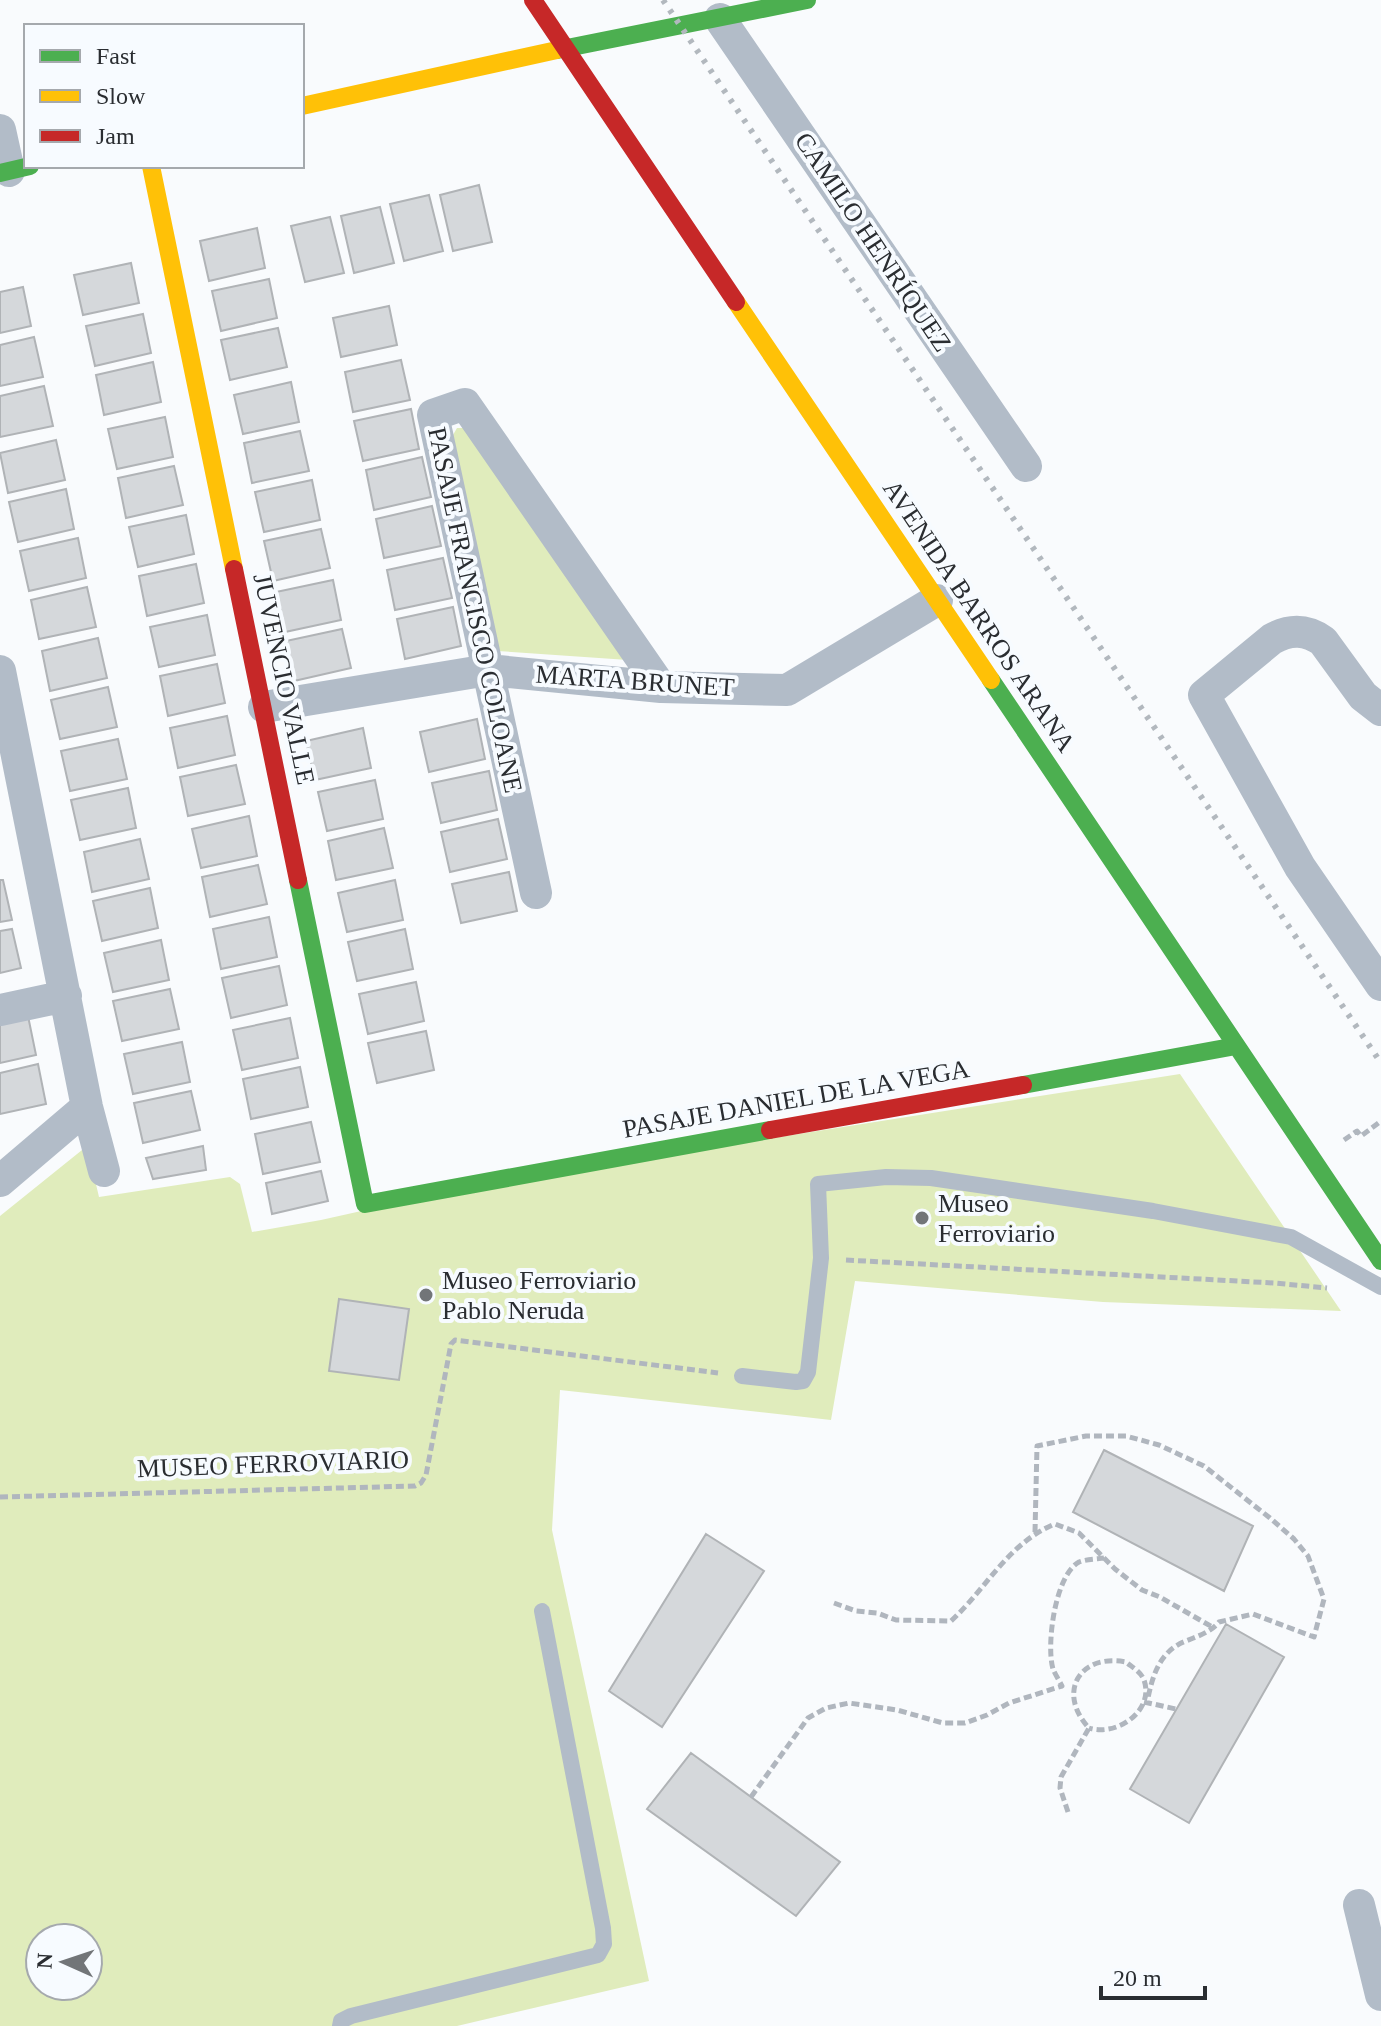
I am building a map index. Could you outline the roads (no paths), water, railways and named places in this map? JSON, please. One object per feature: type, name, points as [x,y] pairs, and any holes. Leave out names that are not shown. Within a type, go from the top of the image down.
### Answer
[{"type":"main road","name":"AVENIDA BARROS ARANA","points":[[533,0],[1381,1261]]},
{"type":"main road","points":[[304,106],[566,48],[807,0]]},
{"type":"main road","name":"JUVENCIO VALLE","points":[[151,168],[365,1204]]},
{"type":"main road","name":"PASAJE DANIEL DE LA VEGA","points":[[365,1204],[1236,1046]]},
{"type":"street","name":"CAMILO HENRÍQUEZ","points":[[720,19],[1026,466]]},
{"type":"street","points":[[0,130],[13,170]]},
{"type":"street","name":"PASAJE FRANCISCO COLOANE","points":[[536,893],[433,415],[465,404],[661,687]]},
{"type":"street","name":"MARTA BRUNET","points":[[264,707],[488,670],[661,687],[787,690],[937,600]]},
{"type":"street","points":[[1381,710],[1363,696],[1323,641],[1296,630],[1272,639],[1204,695],[1300,867],[1381,985]]},
{"type":"street","points":[[0,671],[8,748],[66,996],[87,1107],[104,1171]]},
{"type":"street","points":[[0,1010],[66,996]]},
{"type":"street","points":[[0,1181],[87,1107]]},
{"type":"street","points":[[1359,1905],[1381,1995]]},
{"type":"lane","points":[[742,1376],[796,1382],[803,1381],[808,1372],[821,1258],[818,1184],[886,1177],[931,1178],[1153,1211],[1291,1237],[1381,1287]]},
{"type":"lane","points":[[340,2026],[341,2021],[351,2016],[598,1955],[604,1944],[542,1611]]},
{"type":"railway","points":[[663,0],[1381,1063]]},
{"type":"place","name":"Museo Ferroviario","points":[[922,1218]]},
{"type":"place","name":"Museo Ferroviario Pablo Neruda","points":[[426,1295]]}]
